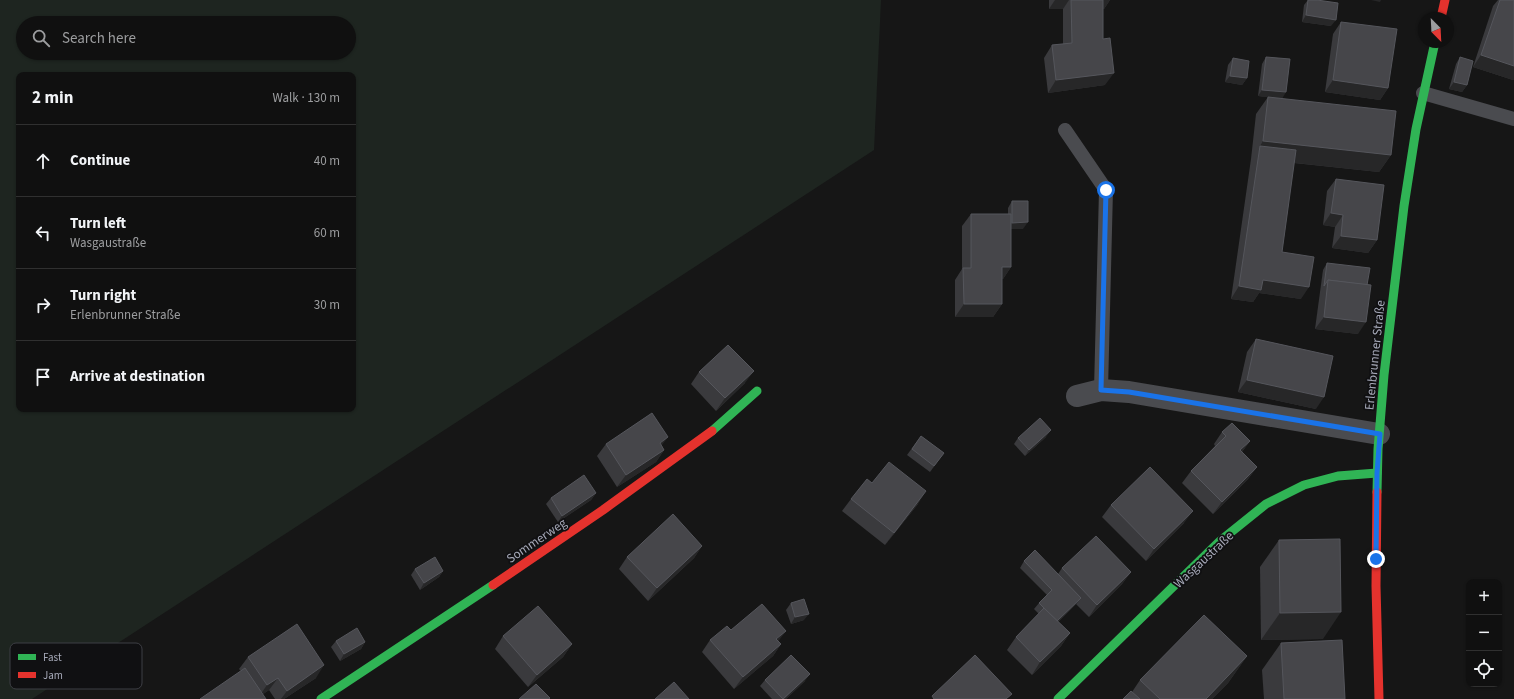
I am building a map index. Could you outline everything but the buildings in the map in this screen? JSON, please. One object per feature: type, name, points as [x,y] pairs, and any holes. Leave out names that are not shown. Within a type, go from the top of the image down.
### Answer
[{"type":"street","points":[[1442,12],[1445,0]]},
{"type":"street","name":"Erlenbrunner Straße","points":[[1379,699],[1377,646],[1377,473],[1389,324],[1406,182],[1423,93],[1434,48]]},
{"type":"street","points":[[1077,396],[1101,390],[1129,392],[1380,434]]},
{"type":"street","name":"Sommerweg","points":[[321,699],[472,600],[603,510],[702,438],[757,391]]},
{"type":"street","name":"Wasgaustraße","points":[[1058,699],[1220,541],[1266,504],[1304,485],[1338,476],[1377,473]]},
{"type":"lane","points":[[1423,93],[1492,119],[1514,119]]},
{"type":"lane","points":[[1065,130],[1106,190],[1101,390]]},
{"type":"shaded area","points":[[0,0],[881,0],[874,150],[118,643],[10,643],[10,689],[47,689],[32,699],[0,699]]},
{"type":"traffic: fast","points":[[1377,492],[1378,449],[1384,375],[1404,206],[1416,129],[1434,48]]},
{"type":"traffic: fast","points":[[712,431],[757,391]]},
{"type":"traffic: fast","points":[[1058,699],[1220,541],[1266,504],[1304,485],[1338,476],[1377,473]]},
{"type":"traffic: fast","points":[[321,699],[493,585]]},
{"type":"traffic: jam","points":[[1442,12],[1445,0]]},
{"type":"traffic: jam","points":[[493,585],[603,510],[712,431]]},
{"type":"traffic: jam","points":[[1377,492],[1376,586],[1379,699]]},
{"type":"route","points":[[1106,190],[1101,390],[1129,392],[1380,434],[1377,473],[1376,559]]}]
